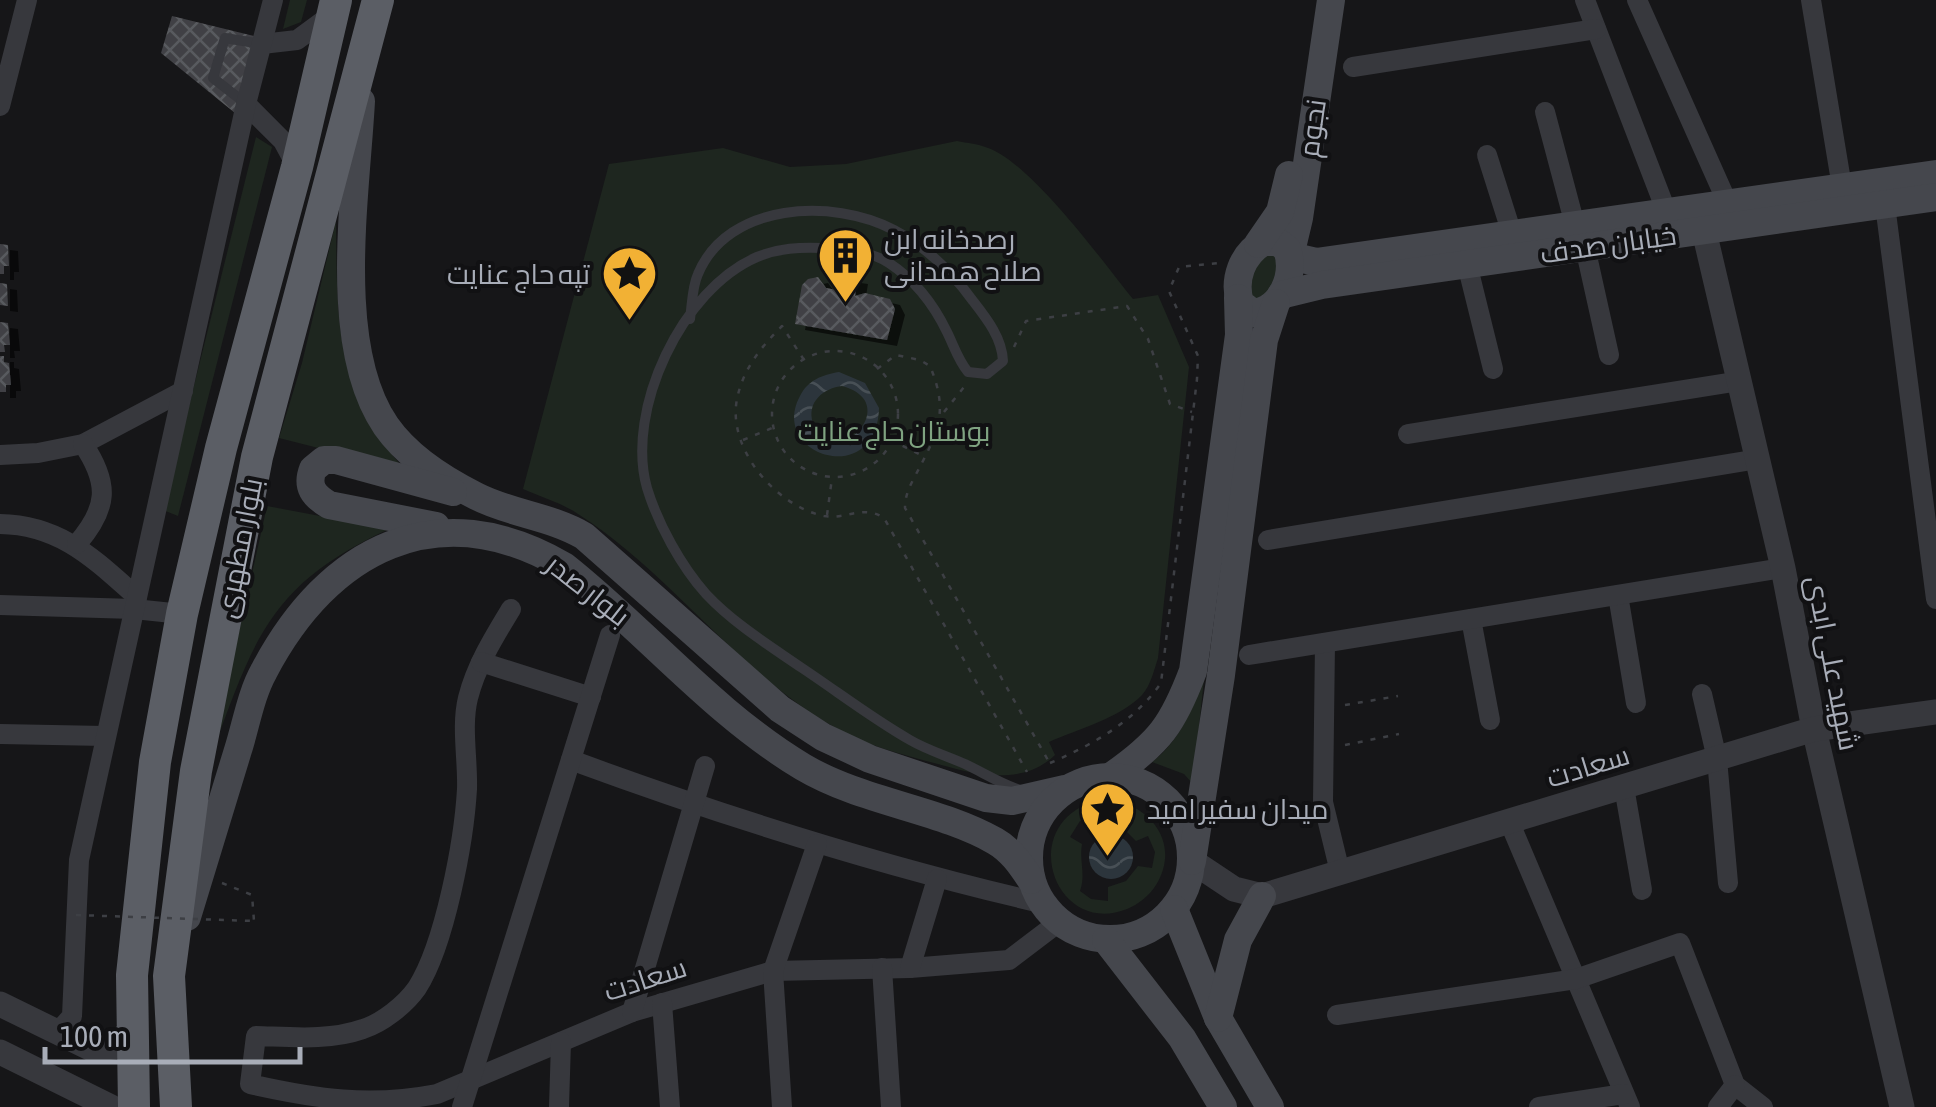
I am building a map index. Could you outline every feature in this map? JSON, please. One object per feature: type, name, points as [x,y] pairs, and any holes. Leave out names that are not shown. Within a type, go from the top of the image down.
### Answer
[{"type":"highway","name":"بلوار مطهری","points":[[176,1107],[169,976],[196,771],[257,456],[378,0]]},
{"type":"highway","name":"بلوار مطهری","points":[[134,1107],[132,975],[155,762],[182,614],[298,167],[334,7]]},
{"type":"main road","name":"نجوم","points":[[1251,252],[1284,202],[1311,0]]},
{"type":"main road","name":"نجوم","points":[[1290,256],[1331,0]]},
{"type":"main road","name":"بلوار صدر","points":[[364,56],[351,274],[353,323],[360,360],[379,411],[397,438],[424,462],[479,498],[545,517],[584,536],[780,709],[823,737],[870,758],[986,798],[1012,801],[1044,787]]},
{"type":"main road","name":"خیابان صدف","points":[[1278,299],[1322,285],[1468,264],[1667,213],[1936,174]]},
{"type":"main road","name":"خیابان صدف","points":[[1290,256],[1316,262],[1512,234],[1580,236],[1704,231],[1936,198]]},
{"type":"main road","points":[[1114,776],[1150,749],[1177,713],[1193,671],[1239,335],[1236,282],[1251,252],[1278,242],[1290,256],[1289,277],[1264,340],[1221,675],[1192,861],[1187,886],[1174,908],[1155,926],[1132,937],[1106,940],[1081,934],[1044,902],[1028,854],[1033,829],[1046,807],[1044,787],[1114,776],[1139,781],[1161,793],[1184,824],[1192,861]]},
{"type":"main road","points":[[1238,298],[1253,313],[1266,311],[1278,299]]},
{"type":"main road","points":[[469,532],[330,505],[316,497],[310,478],[313,468],[324,460],[336,460],[479,498]]},
{"type":"main road","name":"بلوار صدر","points":[[169,976],[262,673],[305,605],[334,578],[392,542],[418,535],[469,532],[542,553],[564,566],[758,737],[806,769],[857,792],[997,842],[1017,858],[1044,902]]},
{"type":"main road","points":[[1218,1018],[1238,940],[1262,896]]},
{"type":"main road","points":[[1174,908],[1218,1018],[1270,1107]]},
{"type":"main road","points":[[1106,940],[1182,1038],[1223,1107]]},
{"type":"street","points":[[0,106],[27,0]]},
{"type":"street","points":[[57,1080],[69,1080],[84,1068],[87,1059],[69,1037],[79,860],[246,104],[274,0]]},
{"type":"street","points":[[1584,0],[1667,213]]},
{"type":"street","points":[[1637,0],[1728,204]]},
{"type":"street","points":[[1811,0],[1842,188]]},
{"type":"street","points":[[262,44],[297,40],[334,7]]},
{"type":"street","points":[[1353,66],[1596,29]]},
{"type":"street","points":[[246,104],[283,141],[298,167]]},
{"type":"street","points":[[1544,112],[1610,355]]},
{"type":"street","points":[[1487,155],[1512,234]]},
{"type":"street","points":[[1884,205],[1936,599]]},
{"type":"street","name":"شهید علی ابدی","points":[[1704,231],[1784,568],[1814,729],[1902,1107]]},
{"type":"street","points":[[1468,264],[1492,370]]},
{"type":"street","points":[[1408,434],[1740,381]]},
{"type":"street","points":[[0,455],[38,453],[83,444],[184,391]]},
{"type":"street","points":[[77,544],[96,523],[103,496],[99,468],[83,444]]},
{"type":"street","points":[[1268,540],[1758,459]]},
{"type":"street","points":[[0,524],[22,524],[77,544],[135,603]]},
{"type":"street","points":[[1249,656],[1784,568]]},
{"type":"street","points":[[1618,595],[1636,703]]},
{"type":"street","points":[[0,605],[135,603],[182,614]]},
{"type":"street","points":[[511,609],[482,662],[591,697]]},
{"type":"street","points":[[1471,619],[1490,720]]},
{"type":"street","points":[[462,1107],[610,635]]},
{"type":"street","points":[[1326,643],[1323,802],[1340,872]]},
{"type":"street","name":"سعادت","points":[[482,662],[467,701],[466,804],[457,857],[434,948],[416,989],[383,1019],[363,1029],[317,1037],[256,1036],[250,1084],[306,1097],[371,1104],[407,1101],[469,1080],[632,1012],[773,971],[910,968],[1010,960],[1044,902]]},
{"type":"street","points":[[1702,694],[1717,758],[1728,883]]},
{"type":"street","name":"سعادت","points":[[1262,896],[1814,729],[1936,712]]},
{"type":"street","points":[[0,734],[106,736]]},
{"type":"street","points":[[571,760],[816,844],[936,879],[1044,902]]},
{"type":"street","points":[[632,1012],[706,766]]},
{"type":"street","points":[[1624,787],[1642,890]]},
{"type":"street","points":[[1510,821],[1627,1100],[1538,1107]]},
{"type":"street","points":[[782,1107],[773,971],[816,844]]},
{"type":"street","points":[[1192,861],[1234,889],[1262,896]]},
{"type":"street","points":[[910,968],[936,879]]},
{"type":"street","points":[[1338,1015],[1576,980],[1680,943],[1735,1085],[1763,1107]]},
{"type":"street","points":[[882,968],[891,1107]]},
{"type":"street","points":[[662,1003],[670,1107]]},
{"type":"street","points":[[0,1004],[94,1050],[114,1047],[133,1027]]},
{"type":"street","points":[[559,1107],[561,1042]]},
{"type":"street","points":[[0,1052],[102,1105]]},
{"type":"street","points":[[1718,1107],[1735,1085]]},
{"type":"lane","points":[[246,104],[213,78],[225,38],[262,44]]},
{"type":"lane","points":[[690,319],[697,275],[714,247],[757,220],[806,210],[882,224],[934,258],[964,288],[991,325],[1002,350],[1003,361],[987,374],[968,372],[937,312],[920,290],[887,262],[845,249],[793,247],[753,258],[717,284],[662,362],[648,396],[643,450],[647,488],[688,569],[706,594],[741,624],[910,741],[1012,788],[1044,787]]},
{"type":"path","points":[[877,369],[896,355],[930,366],[942,414],[939,430],[908,488],[905,508],[1050,763],[1108,734],[1151,697],[1160,683],[1198,356],[1169,291],[1179,266],[1251,252]]},
{"type":"path","points":[[1003,361],[1019,340],[1026,321],[1127,306],[1148,340],[1170,404],[1194,413]]},
{"type":"path","points":[[804,360],[782,326],[750,363],[737,399],[742,440],[756,468],[774,490],[800,506],[826,516],[866,511],[884,518],[1044,787]]},
{"type":"path","points":[[836,351],[856,355],[887,378],[898,416],[885,453],[868,468],[832,477],[806,471],[789,458],[777,440],[774,397],[783,378],[804,360],[836,351]]},
{"type":"path","points":[[942,414],[975,375]]},
{"type":"path","points":[[742,440],[774,427]]},
{"type":"path","points":[[891,440],[924,457]]},
{"type":"path","points":[[826,516],[832,477]]},
{"type":"path","points":[[1324,708],[1398,696]]},
{"type":"path","points":[[1324,750],[1399,734]]},
{"type":"path","points":[[76,915],[254,920],[252,895],[200,874]]},
{"type":"green space","points":[[290,0],[307,0],[301,22],[283,29]]},
{"type":"green space","points":[[256,137],[272,147],[178,516],[163,510]]},
{"type":"green space","name":"بوستان حاج عنایت","points":[[957,141],[988,148],[1025,173],[1065,215],[1133,299],[1158,295],[1189,367],[1158,658],[1150,682],[1142,695],[1122,710],[1049,742],[1055,755],[1018,774],[963,771],[862,741],[834,727],[766,679],[612,538],[572,510],[523,489],[609,164],[723,148],[790,167],[846,164]]},
{"type":"green space","points":[[336,221],[340,323],[353,383],[382,440],[405,470],[279,438],[302,363]]},
{"type":"green space","points":[[1272,251],[1283,268],[1260,305],[1245,286],[1253,263]]},
{"type":"green space","points":[[267,506],[389,529],[317,571],[272,618],[241,677],[212,753]]},
{"type":"green space","points":[[1204,679],[1193,784],[1184,774],[1152,762],[1177,735]]},
{"type":"green space","points":[[1106,798],[1136,808],[1157,828],[1163,840],[1163,869],[1153,889],[1140,902],[1101,914],[1079,907],[1063,892],[1053,872],[1051,849],[1059,828],[1077,809]],"holes":[[[1099,812],[1104,827],[1123,828],[1136,841],[1148,836],[1155,852],[1152,868],[1138,866],[1126,881],[1108,887],[1108,901],[1091,899],[1080,891],[1082,844],[1070,837],[1080,821]]]},
{"type":"water","points":[[839,372],[865,383],[879,408],[874,433],[861,449],[845,456],[827,455],[810,447],[799,434],[794,417],[807,386]],"holes":[[[842,386],[860,395],[867,407],[859,431],[847,440],[822,438],[811,415],[818,397]]]},
{"type":"water","points":[[1111,835],[1127,841],[1133,857],[1127,873],[1111,879],[1095,873],[1089,857],[1095,841]]},
{"type":"building","points":[[172,16],[258,37],[235,113],[161,53]]},
{"type":"building","points":[[0,244],[8,245],[9,266],[4,266],[4,274],[0,274]]},
{"type":"building","name":"رصدخانه ابن صلاح همدانی","points":[[844,276],[858,278],[855,296],[865,293],[890,299],[895,309],[887,340],[795,324],[802,285],[808,279],[818,277],[826,288],[841,291]]},
{"type":"building","points":[[0,283],[7,284],[8,306],[0,305]]},
{"type":"building","points":[[0,322],[8,323],[10,345],[4,345],[5,352],[0,352]]},
{"type":"building","points":[[0,356],[9,363],[11,385],[6,385],[6,392],[0,392]]},
{"type":"place","name":"رصدخانه ابن صلاح همدانی","points":[[845,304]]},
{"type":"place","name":"تپه حاج عنایت","points":[[629,323]]},
{"type":"place","name":"میدان سفیر امید","points":[[1108,858]]}]
